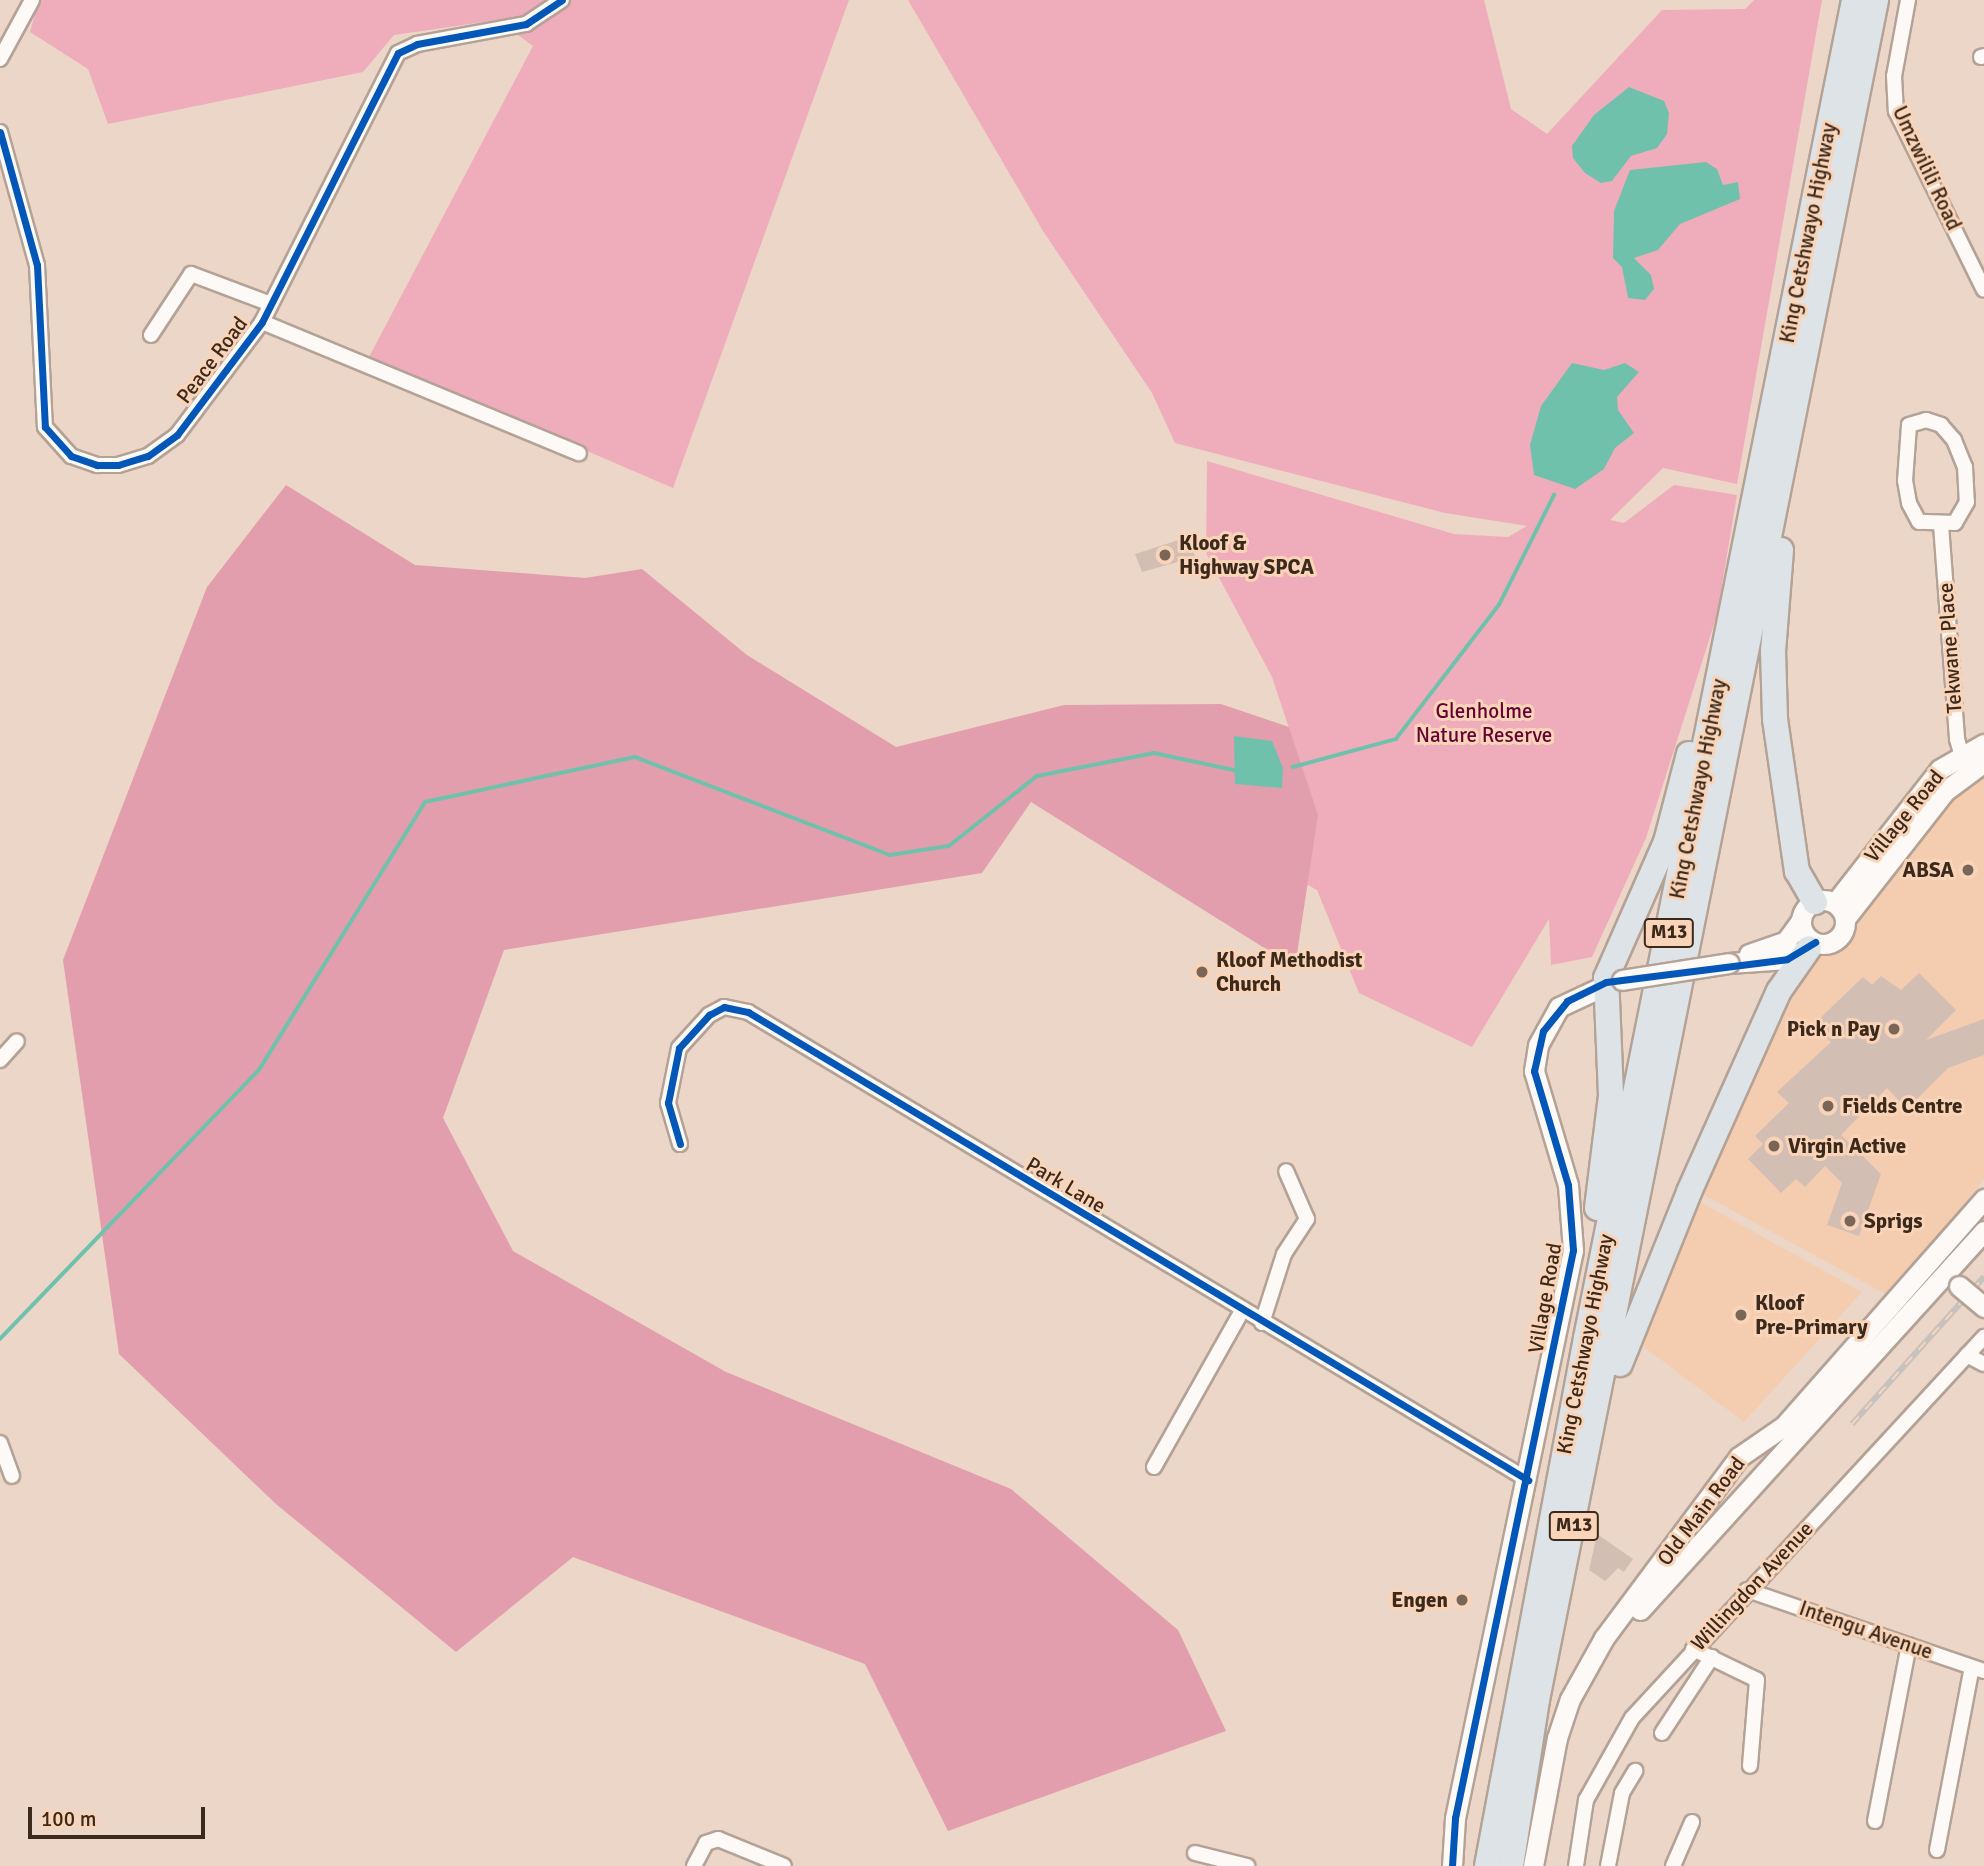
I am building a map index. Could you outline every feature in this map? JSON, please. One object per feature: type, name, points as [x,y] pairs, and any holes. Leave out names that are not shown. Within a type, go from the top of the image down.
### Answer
[{"type":"highway","name":"King Cetshwayo Highway","points":[[1487,1866],[1586,1338],[1854,0]]},
{"type":"highway","name":"King Cetshwayo Highway","points":[[1511,1866],[1536,1700],[1594,1431],[1877,0]]},
{"type":"highway","points":[[1799,389],[1774,616],[1773,682],[1795,861],[1801,883],[1824,911]]},
{"type":"highway","points":[[1586,1338],[1588,1274],[1611,1095],[1605,985],[1666,842],[1708,682],[1734,607]]},
{"type":"highway","points":[[1594,1431],[1689,1192],[1779,991],[1812,945]]},
{"type":"main road","name":"Village Road","points":[[1729,962],[1786,941],[1824,911],[1916,795],[1970,762],[1984,744]]},
{"type":"main road","name":"Village Road","points":[[1452,1866],[1455,1818],[1528,1480],[1570,1269],[1573,1227],[1535,1059],[1552,1014],[1605,985],[1729,962],[1787,959],[1812,945],[1834,941],[1824,911]]},
{"type":"main road","points":[[1812,945],[1806,936],[1824,911]]},
{"type":"main road","name":"Old Main Road","points":[[1533,1866],[1557,1738],[1570,1699],[1599,1650],[1700,1502],[1730,1469],[1784,1426],[1984,1199]]},
{"type":"main road","name":"Old Main Road","points":[[1599,1650],[1757,1486],[1984,1231]]},
{"type":"main road","points":[[1959,1258],[1959,1286]]},
{"type":"main road","points":[[1932,1288],[1959,1286],[1984,1307]]},
{"type":"main road","points":[[1730,1469],[1737,1486],[1757,1486]]},
{"type":"main road","points":[[1700,1502],[1732,1510]]},
{"type":"street","points":[[0,59],[32,0]]},
{"type":"street","name":"Peace Road","points":[[0,132],[37,265],[42,416],[50,436],[71,456],[109,466],[163,447],[262,322],[398,53],[417,44],[526,24],[562,0]]},
{"type":"street","name":"Umzwilili Road","points":[[1908,0],[1894,76],[1896,111],[1984,290]]},
{"type":"street","name":"Peace Road","points":[[151,335],[191,274],[271,303]]},
{"type":"street","name":"Peace Road","points":[[262,322],[579,453]]},
{"type":"street","points":[[1916,422],[1941,425],[1965,467],[1962,517],[1941,525],[1919,522],[1909,503],[1907,439],[1909,425],[1916,422]]},
{"type":"street","name":"Tekwane Place","points":[[1941,525],[1970,762]]},
{"type":"street","name":"Park Lane","points":[[680,1144],[668,1103],[679,1048],[709,1015],[736,1008],[1528,1480]]},
{"type":"street","points":[[0,1059],[18,1041]]},
{"type":"street","points":[[1262,1323],[1284,1254],[1307,1219],[1286,1171]]},
{"type":"street","points":[[1154,1467],[1242,1311]]},
{"type":"street","name":"Willingdon Avenue","points":[[1576,1866],[1580,1822],[1604,1764],[1646,1700],[1984,1337]]},
{"type":"street","points":[[1966,1355],[1984,1364]]},
{"type":"street","points":[[0,1443],[12,1476]]},
{"type":"street","name":"Intengu Avenue","points":[[1747,1590],[1978,1669]]},
{"type":"street","points":[[1875,1821],[1909,1645]]},
{"type":"street","points":[[1693,1649],[1757,1680],[1750,1766]]},
{"type":"street","points":[[1661,1733],[1712,1657]]},
{"type":"street","points":[[1937,1850],[1978,1669]]},
{"type":"street","points":[[1608,1866],[1622,1793],[1635,1771]]},
{"type":"street","points":[[1673,1866],[1692,1822]]},
{"type":"street","points":[[694,1866],[706,1843],[718,1839],[784,1866]]},
{"type":"street","points":[[1195,1853],[1247,1866]]},
{"type":"shaded area","points":[[286,485],[415,565],[585,578],[642,569],[747,655],[896,747],[1064,705],[1221,704],[1289,727],[1318,815],[1295,967],[1031,802],[982,873],[504,950],[443,1118],[513,1251],[726,1372],[1011,1489],[1178,1630],[1226,1731],[948,1831],[865,1664],[573,1557],[456,1652],[276,1504],[119,1354],[63,960],[207,587]]},
{"type":"shaded area","points":[[1984,767],[1984,1179],[1891,1297],[1693,1189],[1790,982],[1822,944],[1842,936],[1850,918],[1947,794]]},
{"type":"shaded area","name":"Kloof Pre-Primary","points":[[1693,1198],[1862,1292],[1744,1422],[1632,1338]]},
{"type":"green space","points":[[39,0],[849,0],[673,488],[369,357],[533,46],[498,20],[394,35],[363,72],[108,124],[88,69],[30,32]]},
{"type":"green space","name":"Glenholme Nature Reserve","points":[[908,0],[1484,0],[1511,109],[1547,134],[1662,10],[1745,9],[1754,0],[1822,0],[1737,484],[1663,468],[1610,520],[1624,523],[1674,485],[1737,495],[1717,615],[1646,838],[1592,957],[1551,965],[1549,919],[1472,1047],[1359,993],[1317,890],[1288,874],[1306,779],[1272,677],[1206,553],[1207,461],[1454,534],[1508,537],[1527,526],[1445,513],[1175,443],[1152,393],[1043,231]]},
{"type":"water","points":[[1629,87],[1664,101],[1669,113],[1667,134],[1657,148],[1631,156],[1612,181],[1601,183],[1585,173],[1573,158],[1572,146],[1594,115]]},
{"type":"water","points":[[1706,162],[1717,169],[1723,185],[1738,182],[1740,199],[1680,224],[1658,250],[1634,258],[1651,275],[1654,289],[1645,300],[1628,298],[1622,267],[1613,258],[1614,211],[1630,170]]},
{"type":"water","points":[[1572,363],[1604,370],[1625,363],[1639,372],[1617,397],[1618,410],[1634,433],[1615,448],[1604,469],[1575,489],[1534,475],[1530,445],[1541,406]]},
{"type":"water","points":[[1234,736],[1272,741],[1283,768],[1282,788],[1235,784]]},
{"type":"building","name":"Kloof & Highway SPCA","points":[[1188,537],[1195,557],[1142,572],[1135,554]]},
{"type":"building","name":"Fields Centre","points":[[1919,973],[1956,1010],[1926,1040],[1984,1019],[1984,1055],[1948,1068],[1907,1109],[1887,1088],[1841,1135],[1881,1174],[1859,1236],[1827,1225],[1842,1183],[1825,1166],[1805,1187],[1796,1179],[1781,1193],[1748,1159],[1763,1144],[1755,1136],[1789,1103],[1777,1092],[1831,1042],[1813,1025],[1863,977],[1872,985],[1881,976],[1901,990]]},
{"type":"building","points":[[1597,1534],[1633,1559],[1624,1572],[1618,1568],[1605,1581],[1589,1570]]},
{"type":"waterway","points":[[1293,767],[1396,739],[1499,605],[1554,495]]},
{"type":"waterway","points":[[0,1339],[259,1070],[425,802],[635,757],[890,855],[949,846],[1037,776],[1154,753],[1239,771]]},
{"type":"railway","points":[[1852,1424],[1984,1277]]},
{"type":"cycle path","points":[[0,132],[37,265],[45,427],[71,456],[97,465],[118,465],[148,456],[177,435],[262,322],[398,53],[417,44],[526,24],[562,0]]},
{"type":"cycle path","points":[[1452,1866],[1455,1818],[1573,1250],[1568,1185],[1534,1071],[1543,1031],[1567,1001],[1606,982],[1787,959],[1815,942]]},
{"type":"cycle path","points":[[680,1144],[668,1103],[679,1048],[709,1015],[724,1007],[748,1012],[1528,1480]]},
{"type":"place","name":"Kloof & Highway SPCA","points":[[1165,555]]},
{"type":"place","name":"ABSA","points":[[1968,870]]},
{"type":"place","name":"Kloof Methodist Church","points":[[1202,972]]},
{"type":"place","name":"Pick n Pay","points":[[1894,1029]]},
{"type":"place","name":"Fields Centre","points":[[1828,1106]]},
{"type":"place","name":"Virgin Active","points":[[1774,1146]]},
{"type":"place","name":"Sprigs","points":[[1850,1221]]},
{"type":"place","name":"Kloof Pre-Primary","points":[[1741,1315]]},
{"type":"place","name":"Engen","points":[[1462,1600]]}]
